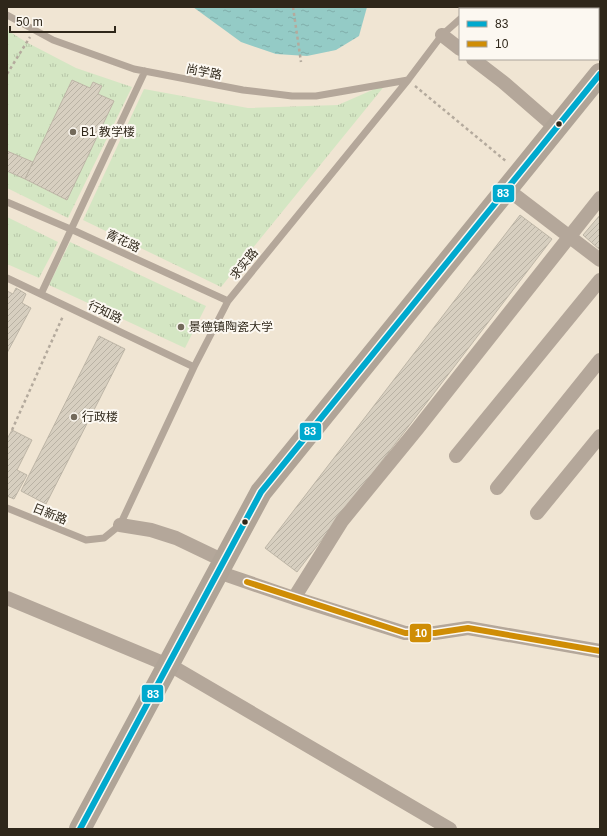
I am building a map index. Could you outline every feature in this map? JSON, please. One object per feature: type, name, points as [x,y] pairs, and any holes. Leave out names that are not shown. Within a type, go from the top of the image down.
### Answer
[{"type":"highway","points":[[80,829],[261,492],[600,74]]},
{"type":"street","points":[[442,35],[459,48]]},
{"type":"street","points":[[474,60],[503,82],[556,128]]},
{"type":"street","points":[[513,181],[569,236],[600,260]]},
{"type":"street","points":[[294,598],[342,521],[418,428],[600,198]]},
{"type":"street","points":[[456,456],[600,280]]},
{"type":"street","points":[[496,488],[600,360]]},
{"type":"street","points":[[537,513],[600,436]]},
{"type":"street","points":[[120,525],[151,530],[176,538],[221,567],[294,598],[405,633],[435,633],[468,628],[600,651]]},
{"type":"street","points":[[7,598],[168,665],[450,829]]},
{"type":"lane","name":"尚学路","points":[[7,15],[53,40],[134,69],[243,90],[292,96],[316,96],[408,80]]},
{"type":"lane","name":"求实路","points":[[86,540],[104,538],[120,525],[194,367],[228,301],[408,80],[442,35],[459,21]]},
{"type":"lane","points":[[41,294],[145,71]]},
{"type":"lane","name":"青花路","points":[[7,202],[71,229],[228,301]]},
{"type":"lane","name":"行知路","points":[[7,278],[194,367]]},
{"type":"lane","name":"日新路","points":[[7,508],[86,540]]},
{"type":"path","points":[[293,7],[301,62]]},
{"type":"path","points":[[7,74],[34,30]]},
{"type":"path","points":[[408,80],[513,181]]},
{"type":"path","points":[[12,430],[68,306]]},
{"type":"green space","points":[[7,30],[26,42],[76,68],[132,87],[68,218],[7,188]]},
{"type":"green space","points":[[386,84],[221,287],[83,220],[144,89],[248,108],[338,105]]},
{"type":"green space","points":[[7,217],[58,242],[39,278],[7,264]]},
{"type":"green space","points":[[70,242],[206,306],[185,348],[49,285]]},
{"type":"water","points":[[193,7],[367,7],[359,36],[336,50],[307,56],[276,54],[241,42]]},
{"type":"building","name":"B1 教学楼","points":[[72,80],[90,88],[93,82],[102,86],[98,94],[114,101],[67,200],[25,179]]},
{"type":"building","points":[[7,151],[33,162],[25,179],[7,171]]},
{"type":"building","points":[[520,215],[552,239],[297,572],[265,548]]},
{"type":"building","points":[[600,215],[600,250],[583,235]]},
{"type":"building","points":[[16,288],[26,294],[22,303],[31,308],[7,353],[7,291],[13,294]]},
{"type":"building","name":"行政楼","points":[[99,336],[125,349],[46,504],[21,491]]},
{"type":"building","points":[[12,430],[32,440],[17,470],[27,475],[14,499],[7,496],[7,439]]},
{"type":"transit line","name":"83","points":[[80,829],[261,492],[600,74]]},
{"type":"transit line","name":"10","points":[[247,582],[405,633],[435,633],[468,628],[600,651]]},
{"type":"place","name":"B1 教学楼","points":[[73,132]]},
{"type":"place","name":"景德镇陶瓷大学","points":[[181,327]]},
{"type":"place","name":"行政楼","points":[[74,417]]}]
